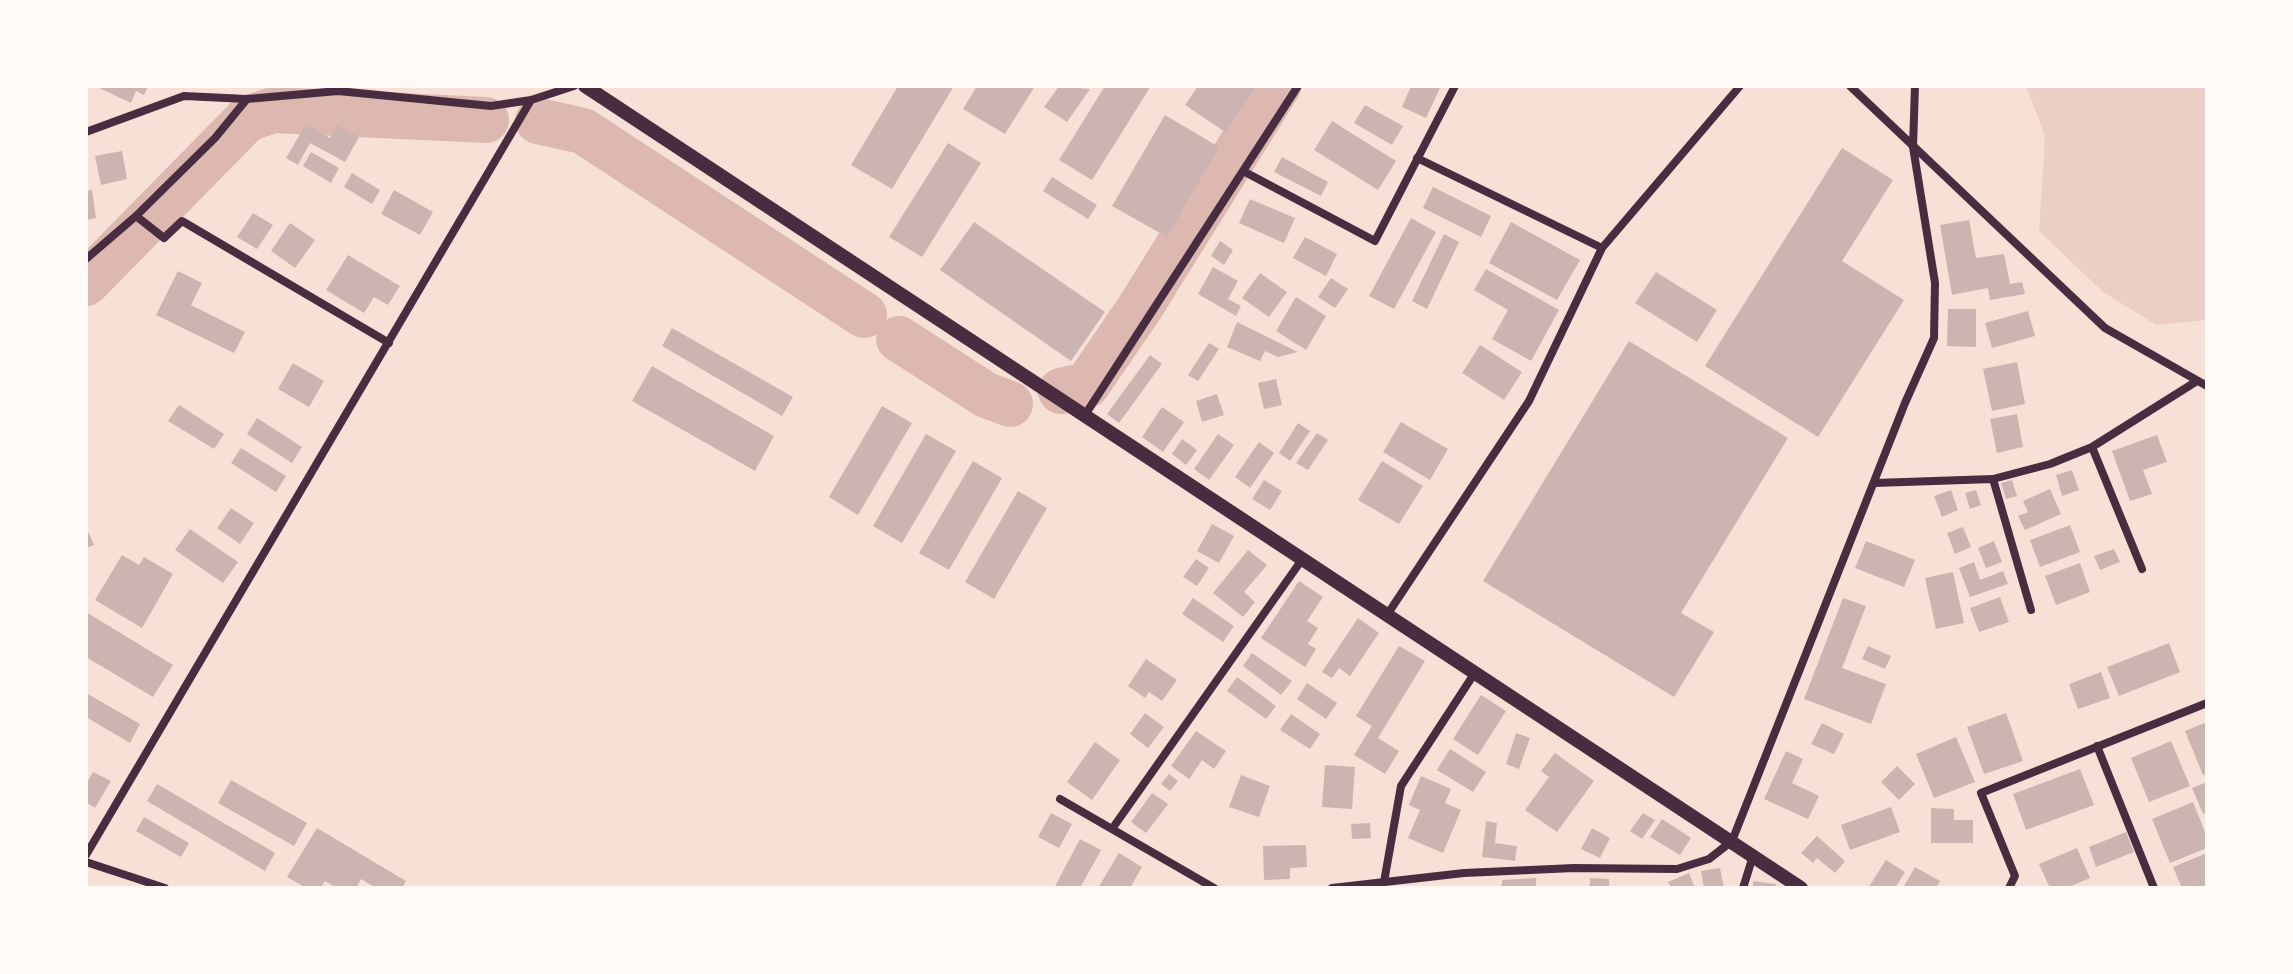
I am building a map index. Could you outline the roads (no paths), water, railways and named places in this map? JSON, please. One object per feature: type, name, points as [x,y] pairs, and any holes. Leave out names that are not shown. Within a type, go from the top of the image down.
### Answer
[{"type":"street","points":[[184,96],[189,86]]},
{"type":"street","points":[[86,132],[184,96],[247,99],[338,91],[491,106],[531,100],[574,86]]},
{"type":"street","points":[[585,86],[1801,888]]},
{"type":"street","points":[[1085,415],[1298,86]]},
{"type":"street","points":[[1243,171],[1375,241],[1455,86]]},
{"type":"street","points":[[1386,617],[1529,401],[1602,248],[1740,86]]},
{"type":"street","points":[[1850,86],[2105,328],[2207,386]]},
{"type":"street","points":[[1332,888],[1464,873],[1574,868],[1677,869],[1709,859],[1732,841],[1934,338],[1935,283],[1913,147],[1915,86]]},
{"type":"street","points":[[86,259],[136,216],[215,138],[247,99]]},
{"type":"street","points":[[86,855],[531,100]]},
{"type":"street","points":[[1417,158],[1602,248]]},
{"type":"street","points":[[136,216],[164,238],[182,221],[389,343]]},
{"type":"street","points":[[1875,483],[1993,479],[2050,464],[2092,447],[2197,381]]},
{"type":"street","points":[[2092,447],[2142,569]]},
{"type":"street","points":[[1993,479],[2031,610]]},
{"type":"street","points":[[1112,829],[1301,561]]},
{"type":"street","points":[[1384,882],[1401,786],[1474,674]]},
{"type":"street","points":[[2009,888],[2015,876],[1981,793],[2207,703]]},
{"type":"street","points":[[2097,746],[2154,888]]},
{"type":"street","points":[[1060,799],[1214,888]]},
{"type":"street","points":[[1743,888],[1753,855]]},
{"type":"street","points":[[86,862],[165,888]]},
{"type":"waterway","points":[[1061,391],[1087,385],[1139,309],[1278,86]]},
{"type":"waterway","points":[[86,283],[247,119],[273,110],[486,120]]},
{"type":"waterway","points":[[538,121],[583,131],[864,315]]},
{"type":"waterway","points":[[899,339],[986,395],[1010,404]]}]
